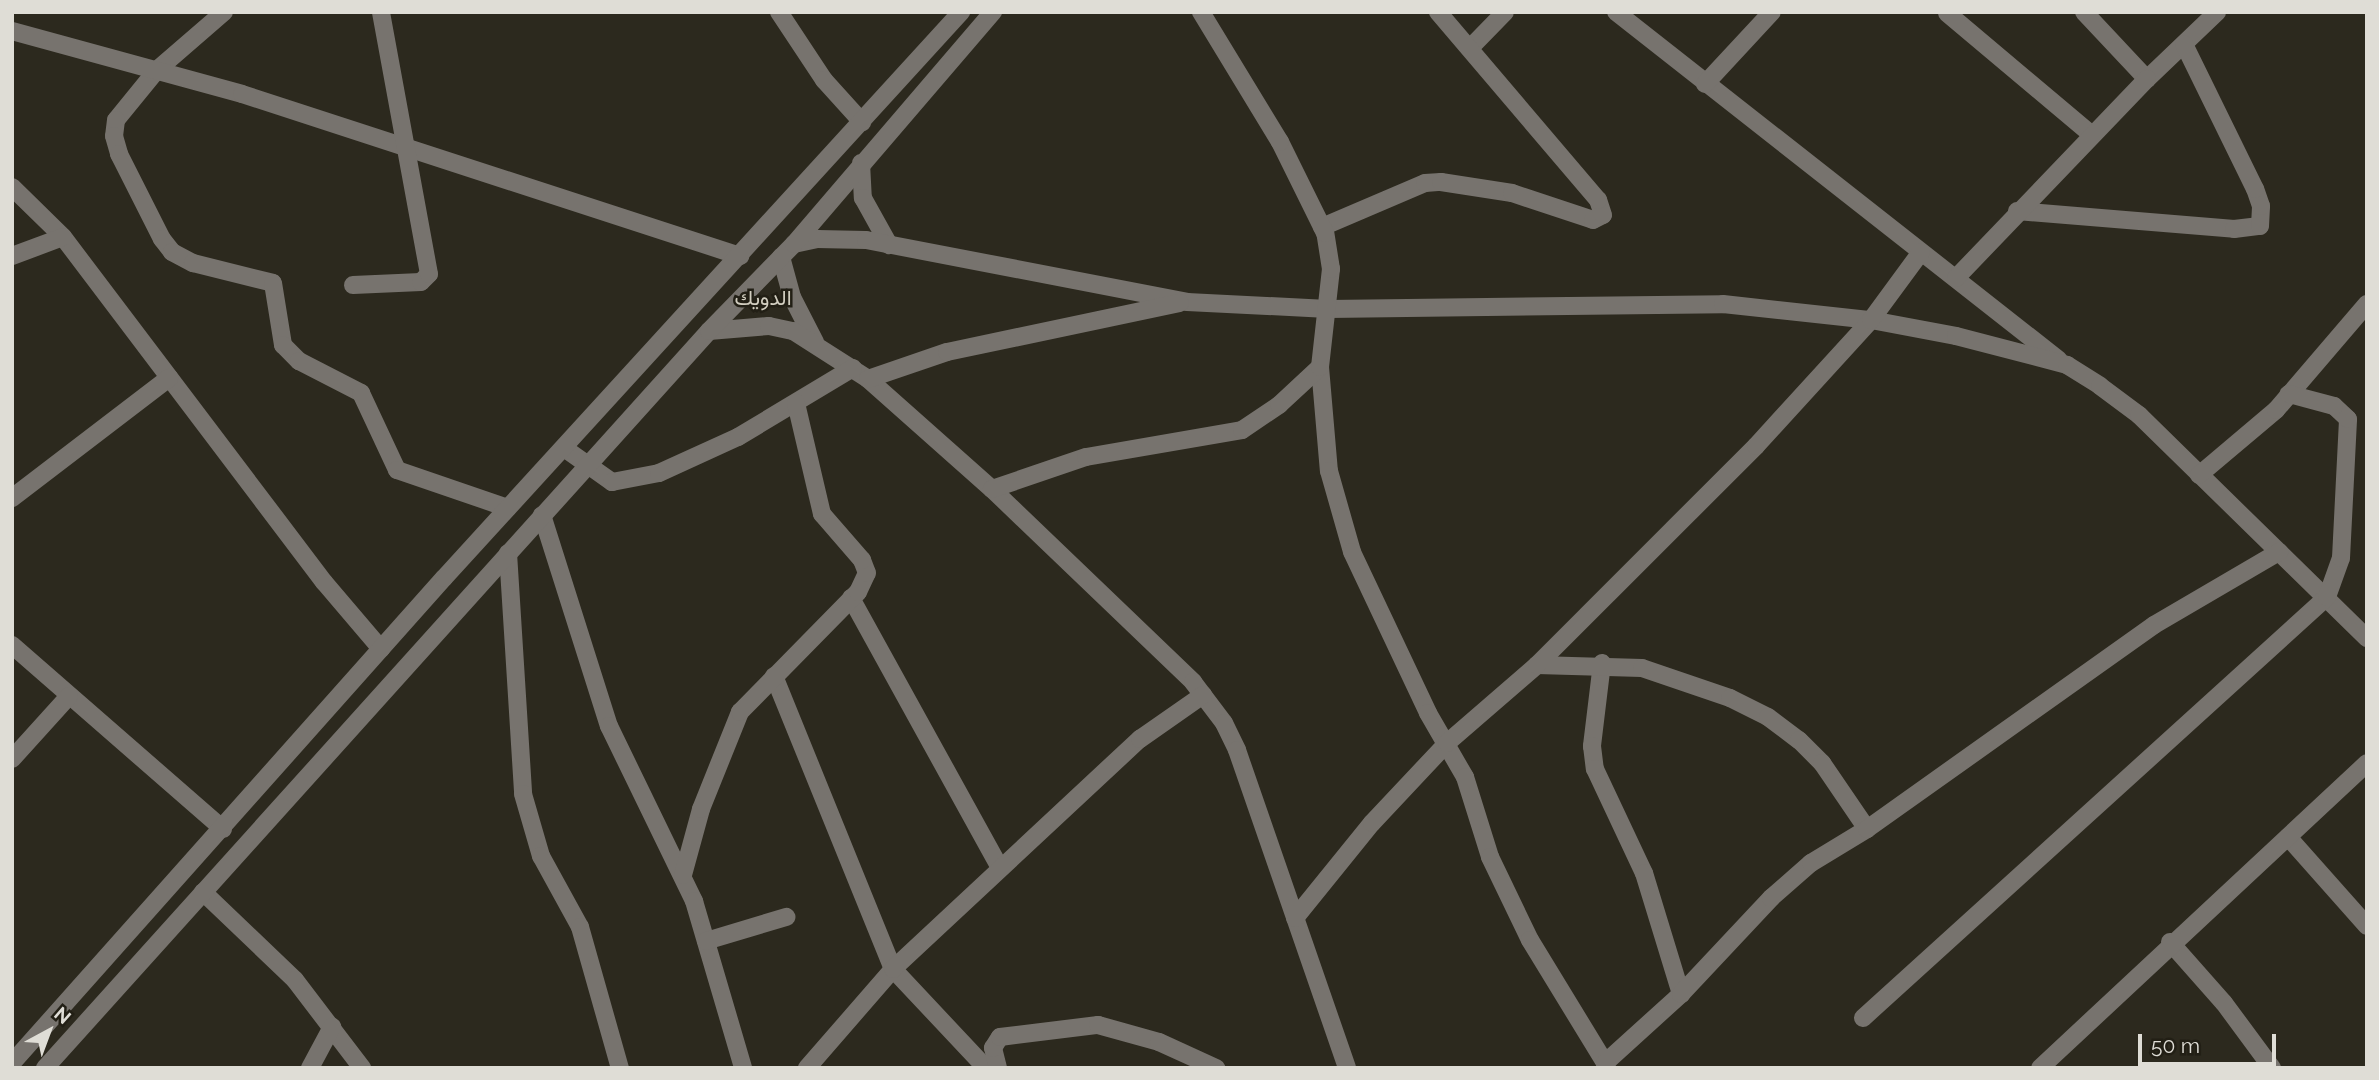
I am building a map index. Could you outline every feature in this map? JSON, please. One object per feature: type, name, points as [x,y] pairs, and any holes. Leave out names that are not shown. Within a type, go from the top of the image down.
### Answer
[{"type":"street","points":[[224,12],[156,71],[121,110],[114,136],[152,222],[172,253],[193,263],[274,283],[283,345],[299,361],[361,393],[397,470],[509,508]]},
{"type":"street","points":[[352,285],[421,282],[429,274],[409,151],[381,12]]},
{"type":"street","points":[[779,12],[824,80],[862,122]]},
{"type":"street","points":[[12,1063],[381,649],[961,12]]},
{"type":"street","points":[[45,1068],[709,331],[794,244],[993,12]]},
{"type":"street","points":[[1201,12],[1280,142],[1322,228],[1331,269],[1320,367],[1329,471],[1346,535],[1389,634],[1465,777],[1490,857],[1520,919],[1606,1065],[1681,994],[1771,898],[1811,863],[1867,829],[2154,625],[2279,552]]},
{"type":"street","points":[[1322,228],[1433,183],[1502,191],[1593,220],[1603,215],[1598,200],[1438,12]]},
{"type":"street","points":[[1470,48],[1505,12]]},
{"type":"street","points":[[1616,12],[2067,366],[2139,415],[2367,638]]},
{"type":"street","points":[[1705,84],[1772,12]]},
{"type":"street","points":[[2084,12],[2147,79]]},
{"type":"street","points":[[1956,278],[2017,211],[2217,12]]},
{"type":"street","points":[[1947,13],[2092,135]]},
{"type":"street","points":[[12,31],[320,118],[409,151],[565,196],[740,256]]},
{"type":"street","points":[[2017,211],[2234,229],[2260,226],[2261,206],[2255,189],[2184,44]]},
{"type":"street","points":[[889,92],[907,110]]},
{"type":"street","points":[[862,163],[863,198],[889,245]]},
{"type":"street","points":[[12,187],[63,237],[324,582],[381,649]]},
{"type":"street","points":[[12,256],[63,237]]},
{"type":"street","points":[[794,244],[842,237],[1187,302],[1328,309],[1693,303],[1871,320],[1956,335],[2067,366]]},
{"type":"street","points":[[1295,918],[1372,823],[1447,743],[1537,665],[1756,446],[1871,320],[1921,252]]},
{"type":"street","points":[[781,257],[792,297],[815,342]]},
{"type":"street","points":[[868,379],[947,352],[1187,302]]},
{"type":"street","points":[[2199,475],[2289,394],[2367,304]]},
{"type":"street","points":[[709,331],[769,326],[815,342],[868,379],[992,489],[1203,695],[1237,750],[1347,1068]]},
{"type":"street","points":[[992,489],[1086,457],[1242,430],[1279,405],[1320,367]]},
{"type":"street","points":[[564,448],[587,467],[618,483],[659,473],[738,437],[853,368]]},
{"type":"street","points":[[12,498],[169,378]]},
{"type":"street","points":[[1863,1018],[2327,597],[2342,558],[2348,419],[2334,406],[2289,394]]},
{"type":"street","points":[[682,875],[701,809],[735,721],[774,676],[852,598],[866,568],[822,514],[796,403]]},
{"type":"street","points":[[542,515],[609,726],[682,875],[706,941],[743,1068]]},
{"type":"street","points":[[508,553],[523,794],[541,856],[580,927],[620,1068]]},
{"type":"street","points":[[852,598],[1000,869]]},
{"type":"street","points":[[12,645],[223,829]]},
{"type":"street","points":[[1537,665],[1602,663],[1679,677],[1768,717],[1822,763],[1867,829]]},
{"type":"street","points":[[1602,663],[1592,746],[1595,769],[1644,873],[1681,994]]},
{"type":"street","points":[[774,676],[892,970],[986,1068]]},
{"type":"street","points":[[807,1068],[892,970],[1140,739],[1203,695]]},
{"type":"street","points":[[12,759],[69,696]]},
{"type":"street","points":[[2040,1068],[2367,763]]},
{"type":"street","points":[[2288,837],[2367,926]]},
{"type":"street","points":[[203,892],[295,980],[362,1068]]},
{"type":"street","points":[[706,941],[786,917]]},
{"type":"street","points":[[2171,943],[2224,1003],[2272,1068]]},
{"type":"street","points":[[999,1068],[993,1048],[1000,1037],[1098,1025],[1159,1042],[1216,1068]]},
{"type":"street","points":[[310,1068],[332,1027]]},
{"type":"district","name":"الدويك","points":[[763,298]]}]
